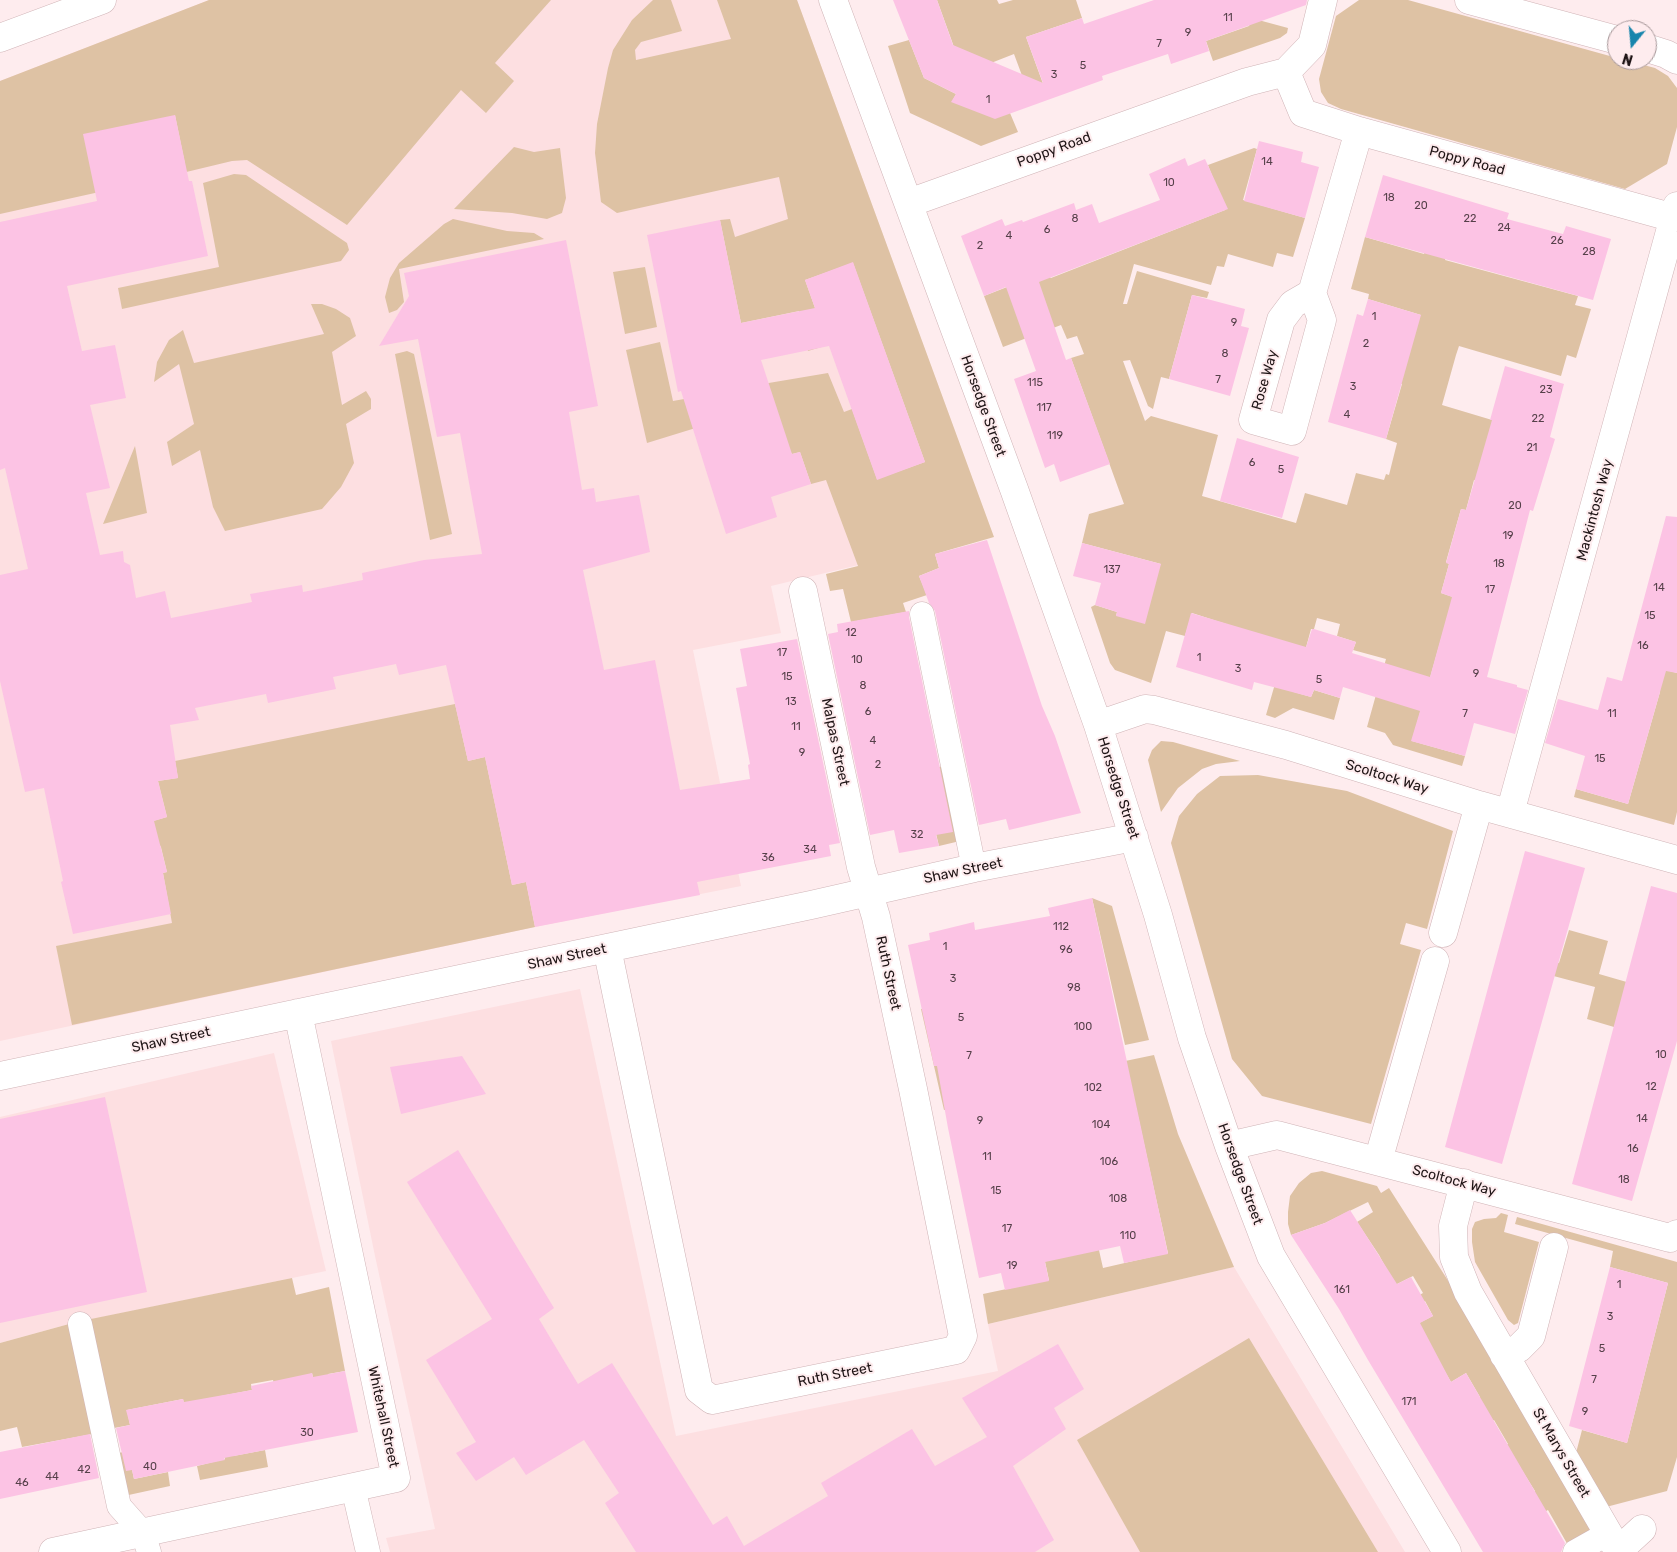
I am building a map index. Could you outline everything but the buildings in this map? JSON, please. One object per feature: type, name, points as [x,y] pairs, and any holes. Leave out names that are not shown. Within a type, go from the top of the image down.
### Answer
[{"type":"street","points":[[0,38],[102,0]]},
{"type":"street","name":"Horsedge Street","points":[[833,0],[909,203],[1098,725],[1134,837],[1192,1038],[1229,1146],[1271,1256],[1447,1552]]},
{"type":"street","points":[[1286,72],[1312,45],[1323,0]]},
{"type":"street","points":[[1469,0],[1607,37]]},
{"type":"street","points":[[1657,51],[1677,60]]},
{"type":"street","name":"Poppy Road","points":[[909,203],[1247,82],[1286,72],[1303,113],[1359,131],[1675,212]]},
{"type":"street","points":[[1312,293],[1359,131]]},
{"type":"street","name":"Mackintosh Way","points":[[1510,813],[1601,488],[1675,212]]},
{"type":"street","name":"Malpas Street","points":[[803,591],[861,867],[869,892]]},
{"type":"street","name":"Scoltock Way","points":[[1098,725],[1145,709],[1154,710],[1286,745],[1479,805],[1677,860]]},
{"type":"street","points":[[1443,933],[1479,805]]},
{"type":"street","name":"Shaw Street","points":[[0,1076],[607,948],[974,868],[1134,837]]},
{"type":"street","name":"Ruth Street","points":[[607,948],[700,1390],[712,1400],[956,1350],[963,1336],[909,1070],[869,892]]},
{"type":"street","points":[[1378,1160],[1435,962]]},
{"type":"street","name":"Whitehall Street","points":[[53,1552],[146,1542],[353,1487],[396,1478],[298,1013]]},
{"type":"street","name":"Scoltock Way","points":[[1229,1146],[1277,1135],[1670,1238],[1677,1234]]},
{"type":"street","name":"St Marys Street","points":[[1464,1183],[1454,1226],[1454,1257],[1468,1292],[1615,1546]]},
{"type":"street","points":[[1504,1355],[1519,1348],[1531,1336],[1554,1247]]},
{"type":"street","points":[[1615,1546],[1642,1529]]},
{"type":"lane","points":[[922,614],[974,868]]},
{"type":"lane","points":[[80,1324],[119,1506],[146,1542]]},
{"type":"lane","points":[[353,1487],[368,1552]]},
{"type":"lane","points":[[1575,1552],[1615,1546]]},
{"type":"shaded area","points":[[209,0],[797,0],[992,533],[771,586],[781,633],[693,650],[741,886],[535,927],[0,1041],[0,81]]},
{"type":"shaded area","points":[[209,0],[551,0],[495,63],[514,81],[486,113],[461,90],[347,225],[247,160],[232,161],[153,180],[185,164],[175,115],[140,183],[0,214],[0,81]]},
{"type":"shaded area","points":[[653,0],[671,0],[682,31],[641,42],[635,50],[636,60],[731,39],[717,0],[797,0],[994,537],[935,554],[939,568],[919,576],[927,595],[903,603],[906,612],[851,622],[843,589],[830,591],[826,574],[858,566],[826,480],[811,484],[800,452],[792,454],[745,387],[828,373],[844,412],[852,409],[877,479],[925,462],[853,263],[805,280],[828,345],[808,351],[799,311],[741,323],[720,220],[730,219],[735,237],[788,219],[779,177],[617,213],[601,202],[595,153],[597,124],[608,68],[613,50],[632,20]]},
{"type":"shaded area","points":[[937,0],[997,0],[999,4],[1013,0],[1076,0],[1082,18],[1026,37],[1046,92],[1030,97],[1014,54],[991,63],[954,47]]},
{"type":"shaded area","points":[[1359,0],[1408,0],[1607,55],[1607,70],[1657,69],[1668,76],[1677,88],[1677,127],[1667,164],[1625,189],[1341,109],[1328,103],[1321,92],[1319,79],[1336,16]]},
{"type":"shaded area","points":[[1251,18],[1288,28],[1287,33],[1280,38],[1213,61],[1206,41],[1249,26]]},
{"type":"shaded area","points":[[909,40],[924,78],[956,94],[953,100],[1010,113],[1018,132],[981,146],[910,113],[888,46]]},
{"type":"shaded area","points":[[514,147],[534,152],[560,148],[566,198],[562,213],[547,219],[512,213],[454,209]]},
{"type":"shaded area","points":[[1254,148],[1257,149],[1243,200],[1305,218],[1293,257],[1277,253],[1273,267],[1228,254],[1224,267],[1217,266],[1211,285],[1134,264],[1123,304],[1127,304],[1137,271],[1209,292],[1207,298],[1192,295],[1169,379],[1161,377],[1153,409],[1148,406],[1130,360],[1123,361],[1145,421],[1151,416],[1218,435],[1202,496],[1296,523],[1305,493],[1347,505],[1356,473],[1384,480],[1386,474],[1389,475],[1397,443],[1386,439],[1402,384],[1349,368],[1421,315],[1368,299],[1369,294],[1351,289],[1365,237],[1424,254],[1439,203],[1460,208],[1445,260],[1578,296],[1575,305],[1591,309],[1576,358],[1567,355],[1561,376],[1459,346],[1456,355],[1442,405],[1492,420],[1490,485],[1474,480],[1466,510],[1461,509],[1446,562],[1449,564],[1441,593],[1453,597],[1412,741],[1465,756],[1462,766],[1393,745],[1385,733],[1367,727],[1386,659],[1353,650],[1356,642],[1337,636],[1340,624],[1317,618],[1314,629],[1311,629],[1294,692],[1311,697],[1314,690],[1340,698],[1334,720],[1293,708],[1275,718],[1266,715],[1277,677],[1229,625],[1192,613],[1185,636],[1166,631],[1151,683],[1115,670],[1110,663],[1091,607],[1095,605],[1117,612],[1116,616],[1161,564],[1082,543],[1089,514],[1124,504],[1071,358],[1084,354],[1077,336],[1067,339],[1061,325],[1003,347],[984,296],[1043,273],[1051,278],[1225,210],[1208,165]]},
{"type":"shaded area","points":[[234,174],[246,175],[347,243],[349,250],[341,261],[122,309],[118,288],[219,267],[203,183]]},
{"type":"shaded area","points":[[453,219],[507,231],[534,233],[544,239],[399,269],[404,302],[397,310],[389,313],[385,297],[390,278],[399,263],[444,224]]},
{"type":"shaded area","points":[[645,267],[657,327],[625,334],[613,272]]},
{"type":"shaded area","points":[[311,304],[322,304],[336,309],[350,318],[356,336],[332,352],[342,405],[366,391],[371,399],[371,409],[346,424],[354,463],[341,487],[322,509],[225,531],[213,507],[200,450],[172,466],[167,442],[194,424],[179,364],[154,382],[157,362],[169,340],[183,330],[194,363],[324,334]]},
{"type":"shaded area","points":[[660,342],[673,401],[723,392],[728,418],[647,443],[626,350]]},
{"type":"shaded area","points":[[407,351],[414,354],[452,534],[430,540],[395,354]]},
{"type":"shaded area","points":[[135,446],[147,513],[103,524]]},
{"type":"shaded area","points":[[1628,660],[1677,673],[1677,812],[1674,825],[1574,797],[1576,789],[1628,804],[1660,692]]},
{"type":"shaded area","points":[[455,704],[468,761],[485,757],[512,885],[526,882],[535,927],[72,1025],[56,946],[172,923],[163,873],[167,872],[161,847],[146,823],[167,817],[158,781],[178,778],[175,761]]},
{"type":"shaded area","points":[[1161,741],[1173,742],[1240,761],[1216,764],[1202,769],[1178,788],[1161,812],[1148,760],[1152,750]]},
{"type":"shaded area","points":[[944,766],[960,841],[939,846],[921,771]]},
{"type":"shaded area","points":[[1258,775],[1347,791],[1453,831],[1427,929],[1406,923],[1400,944],[1421,950],[1371,1124],[1262,1096],[1232,1059],[1171,843],[1179,816],[1197,794],[1220,776]]},
{"type":"shaded area","points":[[1092,898],[1112,906],[1149,1040],[1125,1045]]},
{"type":"shaded area","points":[[1569,930],[1608,941],[1599,974],[1637,985],[1614,1027],[1587,1019],[1595,987],[1546,974],[1550,960],[1559,963]]},
{"type":"shaded area","points":[[580,989],[676,1436],[998,1371],[988,1324],[1234,1267],[1405,1552],[390,1552],[386,1538],[435,1529],[375,1256],[331,1041]]},
{"type":"shaded area","points":[[945,1004],[1063,1090],[1103,1268],[1168,1253],[1128,1071],[1082,1070],[1154,1055],[1178,1134],[1234,1267],[988,1324],[983,1294],[1049,1280],[1009,1097],[944,1110],[921,1009]]},
{"type":"shaded area","points":[[274,1053],[326,1271],[69,1324],[0,1343],[0,1117]]},
{"type":"shaded area","points":[[1322,1171],[1377,1186],[1381,1193],[1389,1188],[1447,1279],[1596,1532],[1569,1547],[1548,1510],[1531,1519],[1535,1491],[1518,1464],[1494,1452],[1508,1444],[1494,1420],[1476,1430],[1480,1397],[1466,1373],[1451,1382],[1417,1324],[1433,1316],[1425,1301],[1407,1310],[1404,1304],[1423,1293],[1413,1276],[1395,1285],[1379,1255],[1357,1222],[1373,1212],[1368,1202],[1325,1223],[1291,1235],[1288,1224],[1290,1196],[1299,1183],[1311,1173]]},
{"type":"shaded area","points":[[1501,1213],[1508,1215],[1504,1232],[1539,1242],[1518,1323],[1514,1325],[1508,1320],[1475,1262],[1472,1242],[1472,1229],[1475,1222],[1496,1218]]},
{"type":"shaded area","points":[[1517,1217],[1677,1262],[1677,1457],[1667,1491],[1606,1507],[1576,1453],[1582,1430],[1627,1443],[1668,1283],[1610,1267],[1613,1251],[1515,1224]]},
{"type":"shaded area","points":[[292,1278],[296,1295],[329,1287],[345,1371],[328,1374],[330,1386],[316,1389],[312,1373],[277,1396],[273,1380],[251,1384],[252,1390],[221,1396],[233,1456],[265,1450],[268,1467],[200,1480],[197,1466],[225,1459],[214,1410],[186,1415],[183,1399],[127,1410],[130,1425],[109,1429],[86,1320]]},
{"type":"shaded area","points":[[69,1324],[93,1434],[22,1447],[17,1427],[0,1431],[0,1343]]},
{"type":"shaded area","points":[[1249,1338],[1378,1552],[1140,1552],[1077,1440]]},
{"type":"shaded area","points":[[128,1451],[134,1479],[168,1472],[170,1486],[124,1496],[114,1454]]}]
